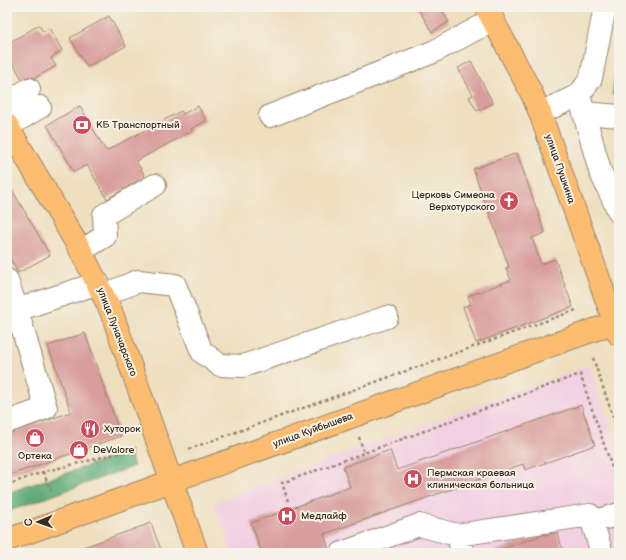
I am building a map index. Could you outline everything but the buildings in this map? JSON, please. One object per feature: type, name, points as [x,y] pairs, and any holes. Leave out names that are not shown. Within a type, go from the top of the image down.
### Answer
[{"type":"main road","name":"улица Пушкина","points":[[490,13],[540,113],[617,327]]},
{"type":"main road","name":"улица Луначарского","points":[[7,126],[81,251],[111,311],[197,553]]},
{"type":"main road","name":"улица Куйбышева","points":[[7,540],[172,481],[617,327]]},
{"type":"street","points":[[605,7],[591,78],[581,104],[600,171],[619,212]]},
{"type":"street","points":[[270,116],[433,52],[490,13]]},
{"type":"street","points":[[7,103],[34,98],[7,126]]},
{"type":"street","points":[[540,113],[581,104],[619,116]]},
{"type":"street","points":[[81,251],[105,236],[104,215],[155,185]]},
{"type":"street","points":[[7,280],[12,311],[46,408],[7,422]]},
{"type":"street","points":[[12,311],[138,281],[176,285],[202,352],[220,366],[243,366],[387,317]]},
{"type":"street","points":[[592,522],[619,514]]},
{"type":"street","points":[[342,553],[419,525],[460,544],[590,515],[602,553]]},
{"type":"path","points":[[189,450],[576,310]]},
{"type":"path","points":[[593,358],[619,434]]},
{"type":"path","points":[[288,501],[282,484],[580,374],[619,488]]},
{"type":"path","points":[[359,437],[364,453]]},
{"type":"path","points":[[7,485],[43,472],[139,448],[136,441]]},
{"type":"path","points":[[43,472],[51,491]]},
{"type":"shaded area","points":[[589,365],[619,450],[619,553],[232,553],[214,503],[362,447]]},
{"type":"green space","points":[[619,55],[619,96],[612,95]]},
{"type":"green space","points":[[129,452],[134,466],[7,512],[7,493]]},
{"type":"place","name":"КБ Транспортный","points":[[82,125]]},
{"type":"place","name":"Церковь Симеона Верхотурского","points":[[509,201]]},
{"type":"place","name":"Хуторок","points":[[90,429]]},
{"type":"place","name":"Ортека","points":[[35,438]]},
{"type":"place","name":"DeValore","points":[[79,450]]},
{"type":"place","name":"Пермская краевая клиническая больница","points":[[413,479]]},
{"type":"place","name":"Медлайф","points":[[287,516]]}]
